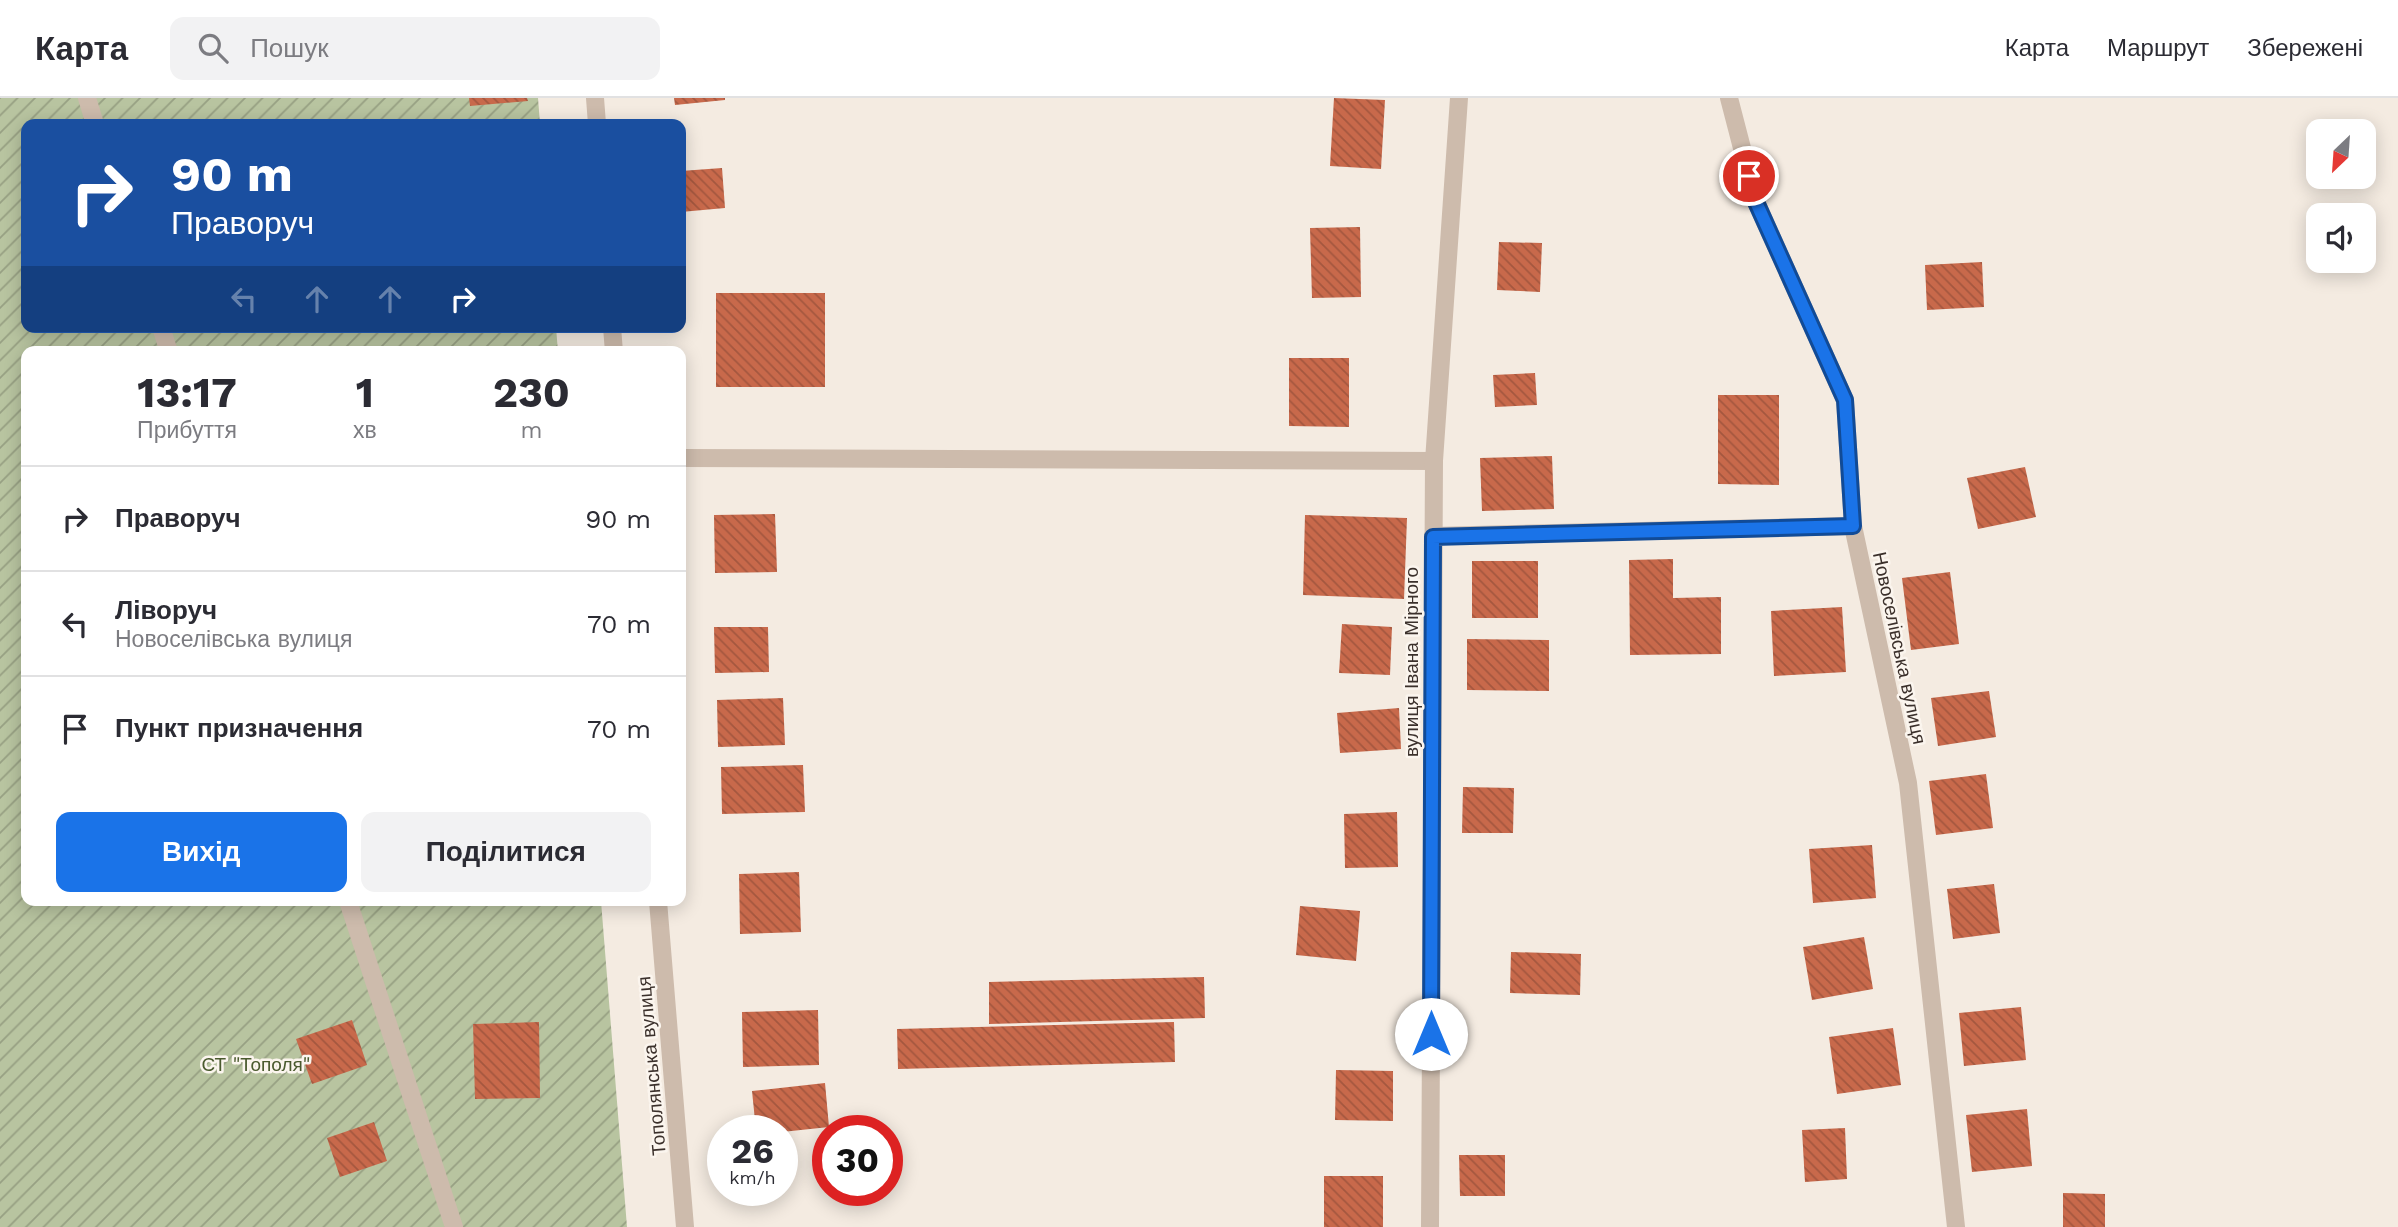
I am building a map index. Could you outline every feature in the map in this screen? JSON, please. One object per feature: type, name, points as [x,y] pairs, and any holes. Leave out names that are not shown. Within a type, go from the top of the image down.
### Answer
[{"type":"street","points":[[87,98],[93,119]]},
{"type":"street","points":[[595,98],[597,119]]},
{"type":"street","name":"вулиця Івана Мірного","points":[[1430,1227],[1434,461],[1459,98]]},
{"type":"street","name":"Новоселівська вулиця","points":[[1729,98],[1756,202],[1845,400],[1853,526],[1908,783],[1956,1227]]},
{"type":"street","points":[[686,458],[1434,461]]},
{"type":"street","points":[[1433,537],[1853,526]]},
{"type":"street","points":[[350,906],[454,1227]]},
{"type":"street","name":"Тополянська вулиця","points":[[658,906],[685,1227]]},
{"type":"green space","name":"СТ \"Тополя\"","points":[[0,98],[538,98],[540,119],[21,119],[21,333],[556,333],[558,346],[21,346],[21,906],[601,906],[627,1227],[0,1227]]},
{"type":"building","points":[[469,98],[527,98],[528,101],[470,106]]},
{"type":"building","points":[[674,98],[725,98],[725,100],[675,105]]},
{"type":"building","points":[[1334,98],[1385,100],[1381,169],[1330,166]]},
{"type":"building","points":[[722,168],[725,208],[686,212],[686,171]]},
{"type":"building","points":[[1360,227],[1361,297],[1312,298],[1310,228]]},
{"type":"building","points":[[1499,242],[1542,243],[1540,292],[1497,290]]},
{"type":"building","points":[[1982,262],[1984,307],[1927,310],[1925,265]]},
{"type":"building","points":[[716,293],[825,293],[825,387],[716,387]]},
{"type":"building","points":[[1289,358],[1349,358],[1349,427],[1289,426]]},
{"type":"building","points":[[1535,373],[1537,405],[1495,407],[1493,375]]},
{"type":"building","points":[[1718,395],[1779,395],[1779,485],[1718,484]]},
{"type":"building","points":[[1552,456],[1554,509],[1482,511],[1480,458]]},
{"type":"building","points":[[2025,467],[2036,517],[1978,529],[1967,478]]},
{"type":"building","points":[[775,514],[777,572],[715,573],[714,515]]},
{"type":"building","points":[[1305,515],[1407,518],[1404,599],[1303,595]]},
{"type":"building","points":[[1673,559],[1673,598],[1721,597],[1721,654],[1630,655],[1629,560]]},
{"type":"building","points":[[1472,561],[1538,561],[1538,618],[1472,618]]},
{"type":"building","points":[[1950,572],[1959,644],[1911,650],[1902,578]]},
{"type":"building","points":[[1842,607],[1846,672],[1774,676],[1771,611]]},
{"type":"building","points":[[1342,624],[1392,627],[1390,675],[1339,673]]},
{"type":"building","points":[[714,627],[768,627],[769,672],[715,673]]},
{"type":"building","points":[[1467,639],[1549,640],[1549,691],[1467,690]]},
{"type":"building","points":[[1989,691],[1996,737],[1938,746],[1931,698]]},
{"type":"building","points":[[783,698],[785,745],[718,747],[717,700]]},
{"type":"building","points":[[1399,708],[1401,749],[1340,753],[1337,713]]},
{"type":"building","points":[[803,765],[805,812],[722,814],[721,767]]},
{"type":"building","points":[[1986,774],[1993,828],[1936,835],[1929,781]]},
{"type":"building","points":[[1463,787],[1514,788],[1513,833],[1462,833]]},
{"type":"building","points":[[1397,812],[1398,867],[1345,868],[1344,814]]},
{"type":"building","points":[[1872,845],[1876,898],[1813,903],[1809,849]]},
{"type":"building","points":[[799,872],[801,932],[740,934],[739,874]]},
{"type":"building","points":[[1994,884],[2000,933],[1953,939],[1947,889]]},
{"type":"building","points":[[1300,906],[1360,911],[1356,961],[1296,955]]},
{"type":"building","points":[[1864,937],[1873,989],[1812,1000],[1803,947]]},
{"type":"building","points":[[1511,952],[1581,954],[1580,995],[1510,993]]},
{"type":"building","points":[[1204,977],[1205,1018],[989,1024],[989,982]]},
{"type":"building","points":[[2021,1007],[2026,1060],[1964,1066],[1959,1013]]},
{"type":"building","points":[[818,1010],[819,1065],[743,1067],[742,1012]]},
{"type":"building","points":[[352,1020],[367,1065],[312,1084],[296,1039]]},
{"type":"building","points":[[539,1022],[540,1098],[475,1099],[473,1024]]},
{"type":"building","points":[[1174,1022],[1175,1062],[898,1069],[897,1029]]},
{"type":"building","points":[[1893,1028],[1901,1085],[1837,1094],[1829,1037]]},
{"type":"building","points":[[1336,1070],[1393,1071],[1393,1121],[1335,1120]]},
{"type":"building","points":[[825,1083],[828,1115],[812,1115],[812,1129],[798,1130],[798,1115],[754,1115],[752,1091]]},
{"type":"building","points":[[2027,1109],[2032,1166],[1972,1172],[1966,1115]]},
{"type":"building","points":[[374,1122],[387,1161],[340,1177],[327,1138]]},
{"type":"building","points":[[1845,1128],[1847,1179],[1805,1182],[1802,1130]]},
{"type":"building","points":[[1459,1155],[1505,1155],[1505,1196],[1460,1196]]},
{"type":"building","points":[[1324,1176],[1383,1176],[1383,1227],[1324,1227]]},
{"type":"building","points":[[2063,1193],[2105,1194],[2105,1227],[2063,1227]]},
{"type":"route","points":[[1431,1034],[1433,537],[1853,526],[1845,400],[1756,202],[1749,176]]}]
